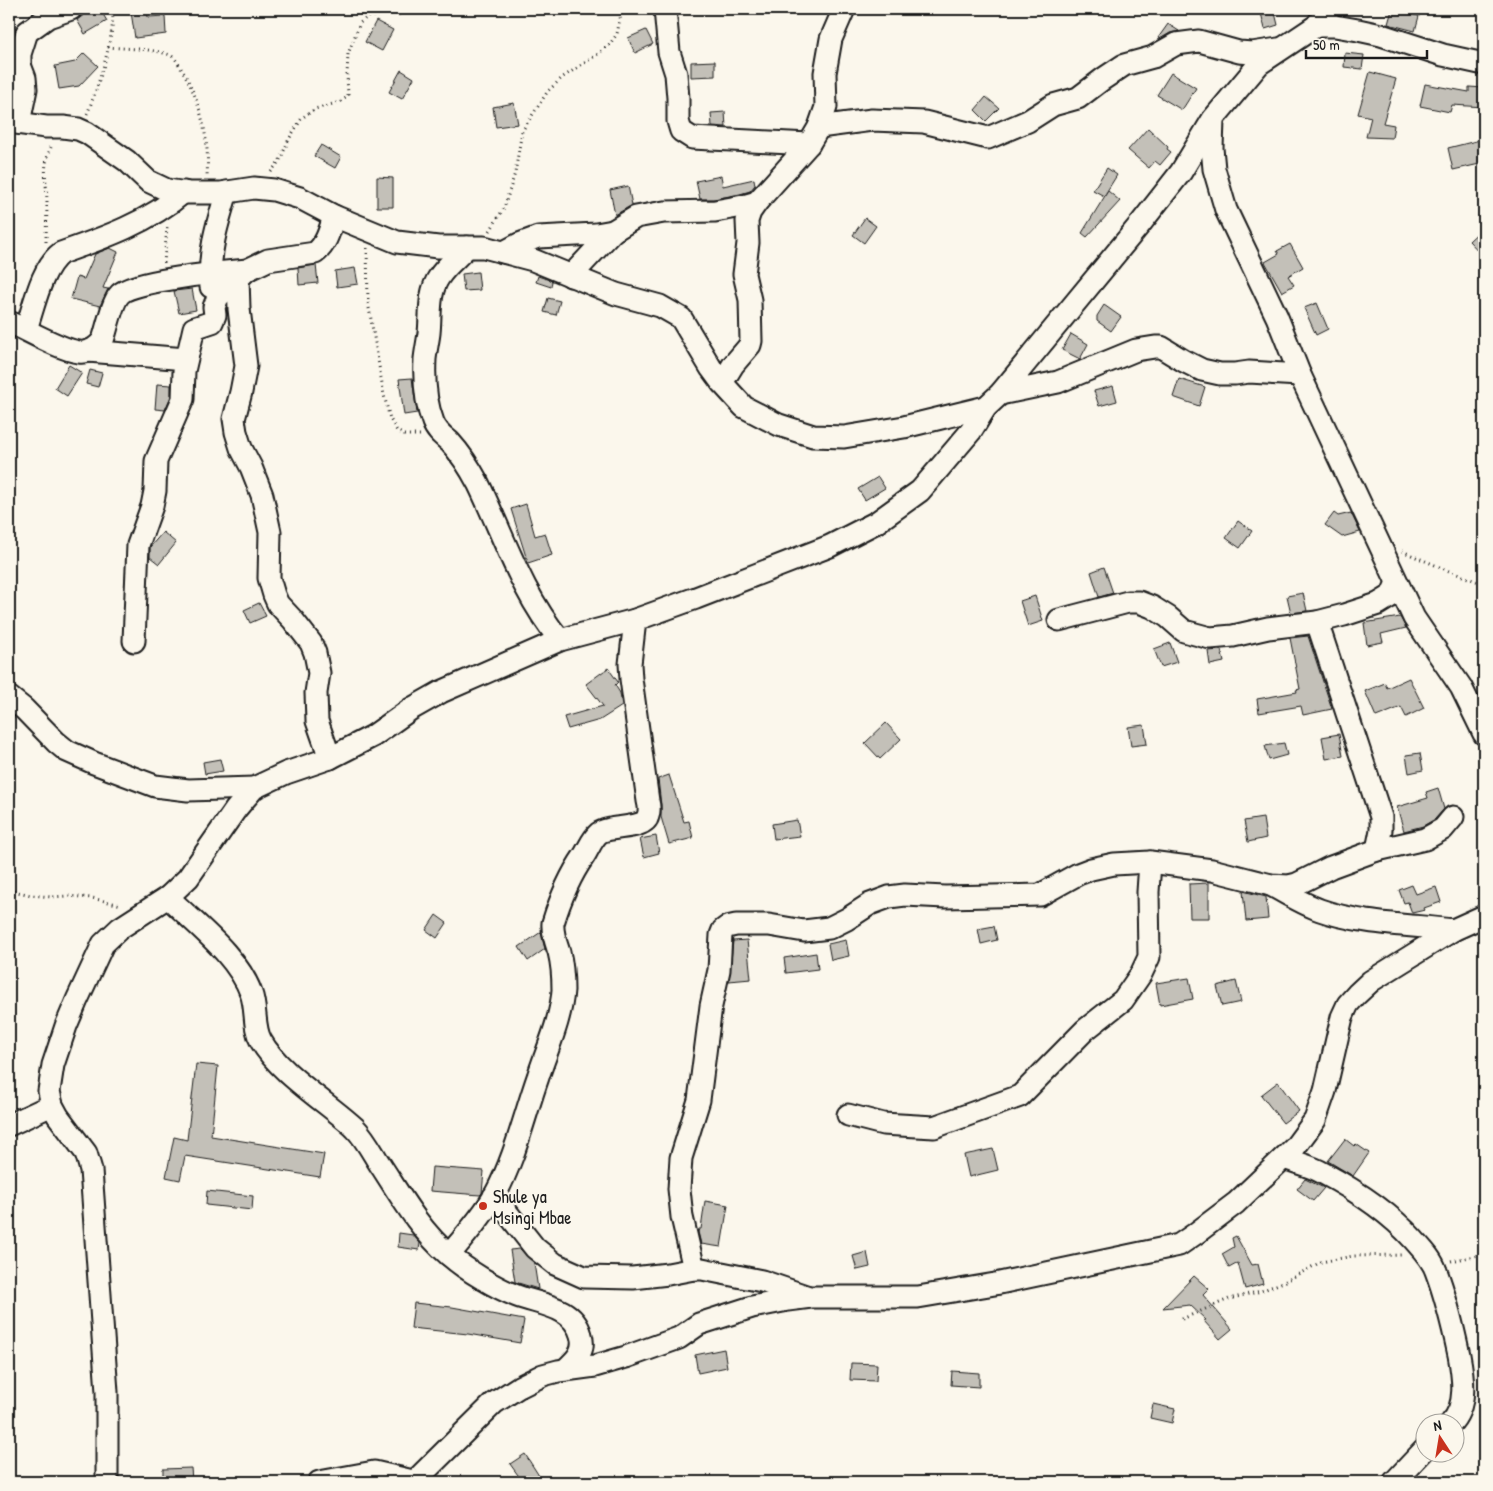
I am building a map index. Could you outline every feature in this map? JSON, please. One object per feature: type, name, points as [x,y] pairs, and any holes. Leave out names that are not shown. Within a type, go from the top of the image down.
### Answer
[{"type":"street","points":[[71,9],[48,17],[28,32],[20,54],[20,65],[25,78],[26,89],[14,122],[78,129],[94,137],[126,161],[148,181],[168,190],[195,192],[226,192],[254,188],[274,190],[300,198],[334,216],[397,242],[438,247],[485,249],[533,260],[616,294],[660,306],[681,318],[722,383],[744,407],[780,425],[813,436],[844,437],[904,427],[1058,382],[1136,350],[1161,346],[1184,362],[1202,370],[1220,374],[1249,372],[1300,375]]},
{"type":"street","points":[[665,9],[669,52],[676,74],[678,121],[681,131],[692,138],[814,136],[872,120],[924,122],[988,138],[1028,121],[1053,105],[1078,98],[1124,66],[1153,57],[1176,44],[1199,41],[1239,52],[1252,53],[1279,49]]},
{"type":"street","points":[[722,383],[751,341],[750,300],[744,274],[747,254],[747,221],[750,212],[757,202],[814,136],[826,107],[825,73],[830,39],[844,9]]},
{"type":"street","points":[[9,697],[67,751],[155,786],[188,790],[254,788],[286,773],[330,758],[373,736],[411,709],[441,692],[560,640],[634,620],[786,564],[830,546],[877,522],[920,491],[971,431],[993,400],[1152,209],[1181,172],[1213,119],[1259,64],[1316,26],[1330,9]]},
{"type":"street","points":[[1316,26],[1335,26],[1381,35],[1443,55],[1484,64]]},
{"type":"street","points":[[1213,119],[1212,148],[1214,168],[1226,210],[1277,317],[1300,375],[1376,540],[1414,618],[1461,686],[1477,704],[1484,734]]},
{"type":"street","points":[[186,359],[88,351],[78,352],[64,348],[17,326],[54,258],[61,253],[117,232],[195,192]]},
{"type":"street","points":[[134,641],[138,545],[152,506],[155,491],[156,461],[183,399],[186,359],[194,328],[212,322],[215,315],[210,273],[212,241],[226,192]]},
{"type":"street","points":[[571,276],[612,231],[636,217],[664,212],[715,211],[757,202]]},
{"type":"street","points":[[214,307],[218,297],[243,274],[268,260],[315,253],[323,245],[334,216]]},
{"type":"street","points":[[560,640],[533,602],[468,465],[450,442],[441,435],[433,422],[426,393],[425,359],[430,306],[434,287],[439,277],[485,249],[519,244],[538,238],[612,231]]},
{"type":"street","points":[[88,351],[99,346],[103,340],[116,299],[121,293],[162,281],[210,273],[243,274]]},
{"type":"street","points":[[243,274],[239,309],[246,366],[234,418],[236,432],[262,495],[270,532],[269,578],[274,595],[281,608],[305,636],[315,653],[319,673],[316,693],[316,721],[330,758]]},
{"type":"street","points":[[1059,620],[1128,602],[1139,602],[1152,607],[1168,617],[1184,631],[1210,638],[1233,636],[1268,628],[1317,622],[1378,604],[1391,596],[1397,583]]},
{"type":"street","points":[[449,1255],[475,1225],[494,1196],[518,1144],[561,1007],[563,988],[560,962],[552,930],[554,918],[562,898],[579,862],[599,833],[645,822],[648,817],[648,801],[631,679],[630,664],[634,620]]},
{"type":"street","points":[[1317,622],[1381,817],[1381,830],[1377,850]]},
{"type":"street","points":[[107,1482],[106,1392],[94,1186],[86,1153],[52,1105],[49,1091],[53,1065],[66,1026],[103,944],[120,928],[168,898],[188,878],[231,816],[254,788]]},
{"type":"street","points":[[694,1269],[682,1217],[679,1189],[681,1158],[699,1100],[711,1006],[719,970],[723,930],[736,925],[753,924],[804,931],[829,928],[870,904],[889,897],[906,895],[944,897],[1040,895],[1091,869],[1114,864],[1150,862],[1212,870],[1271,885],[1297,884],[1331,867],[1377,850],[1424,839],[1443,829],[1453,817]]},
{"type":"street","points":[[848,1115],[883,1124],[934,1128],[1020,1096],[1085,1030],[1123,1000],[1141,974],[1149,957],[1148,892],[1150,862]]},
{"type":"street","points":[[1271,885],[1303,903],[1321,910],[1357,918],[1453,930]]},
{"type":"street","points":[[168,898],[240,969],[252,995],[261,1041],[288,1072],[357,1130],[419,1224],[449,1255],[465,1268],[516,1296],[554,1308],[568,1315],[576,1322],[583,1340],[582,1349],[576,1360],[565,1370]]},
{"type":"street","points":[[319,1482],[374,1472],[416,1481],[494,1403],[519,1387],[543,1375],[595,1366],[626,1357],[679,1338],[699,1324],[752,1307],[811,1297],[918,1297],[995,1284],[1179,1245],[1236,1202],[1296,1147],[1315,1120],[1325,1091],[1342,1017],[1348,1004],[1371,981],[1453,930],[1484,916]]},
{"type":"street","points":[[9,1125],[52,1105]]},
{"type":"street","points":[[1284,1158],[1322,1172],[1386,1212],[1398,1223],[1436,1269],[1464,1379],[1461,1401],[1456,1414]]},
{"type":"street","points":[[494,1196],[535,1248],[555,1264],[584,1277],[633,1278],[694,1269],[708,1270],[762,1281],[811,1297]]},
{"type":"street","points":[[1394,1482],[1416,1459]]},
{"type":"path","points":[[46,270],[47,201],[44,172],[46,162],[63,127],[80,121],[88,112],[102,73],[108,47],[113,14],[112,9]]},
{"type":"path","points":[[363,9],[366,18]]},
{"type":"path","points":[[254,188],[280,160],[289,139],[302,118],[315,109],[340,102],[348,95],[348,54],[360,23],[366,18],[374,16],[398,16],[408,9]]},
{"type":"path","points":[[485,249],[491,228],[504,208],[515,173],[522,131],[548,91],[563,77],[598,54],[609,44],[617,34],[622,9]]},
{"type":"path","points":[[108,47],[143,50],[170,55],[178,62],[193,90],[203,126],[207,167],[195,192]]},
{"type":"path","points":[[162,281],[167,243],[167,207]]},
{"type":"path","points":[[368,230],[366,260],[368,302],[390,420],[397,430],[404,434],[441,435]]},
{"type":"path","points":[[1376,540],[1449,572],[1484,584]]},
{"type":"path","points":[[9,890],[31,895],[92,898],[118,904],[143,913]]},
{"type":"path","points":[[1182,1319],[1229,1299],[1261,1291],[1286,1281],[1321,1262],[1353,1256],[1399,1254],[1443,1262],[1457,1261],[1484,1254]]},
{"type":"building","points":[[92,9],[100,9],[107,21],[85,34],[77,20]]},
{"type":"building","points":[[1260,9],[1274,9],[1278,25],[1265,29]]},
{"type":"building","points":[[147,10],[148,17],[165,16],[166,34],[135,38],[131,12]]},
{"type":"building","points":[[1392,10],[1419,16],[1415,31],[1388,24]]},
{"type":"building","points":[[376,21],[393,30],[382,51],[365,42]]},
{"type":"building","points":[[1168,24],[1179,31],[1170,33],[1160,39],[1158,38]]},
{"type":"building","points":[[646,30],[653,44],[635,53],[628,38]]},
{"type":"building","points":[[84,53],[98,66],[79,86],[59,89],[55,66],[75,62]]},
{"type":"building","points":[[1345,53],[1364,55],[1362,69],[1344,67]]},
{"type":"building","points":[[715,61],[715,76],[691,77],[691,62]]},
{"type":"building","points":[[401,70],[414,78],[402,99],[389,92]]},
{"type":"building","points":[[1370,72],[1396,79],[1383,123],[1394,125],[1392,138],[1366,137],[1371,117],[1358,114]]},
{"type":"building","points":[[1171,73],[1196,88],[1182,110],[1157,95]]},
{"type":"building","points":[[1425,84],[1469,92],[1469,87],[1484,88],[1484,107],[1452,105],[1450,112],[1420,106]]},
{"type":"building","points":[[986,97],[999,108],[986,121],[975,110]]},
{"type":"building","points":[[514,103],[518,124],[496,127],[493,107]]},
{"type":"building","points":[[725,112],[726,127],[712,126],[711,113]]},
{"type":"building","points":[[1148,128],[1171,152],[1160,165],[1155,161],[1149,168],[1128,150]]},
{"type":"building","points":[[1484,139],[1484,163],[1453,170],[1448,148]]},
{"type":"building","points":[[321,145],[341,157],[335,168],[314,156]]},
{"type":"building","points":[[1107,168],[1117,175],[1104,196],[1093,190]]},
{"type":"building","points":[[721,176],[723,186],[754,179],[755,185],[750,191],[740,194],[714,199],[700,199],[696,181]]},
{"type":"building","points":[[377,177],[393,178],[393,207],[377,207]]},
{"type":"building","points":[[628,186],[632,205],[615,215],[610,190]]},
{"type":"building","points":[[1108,191],[1120,201],[1087,237],[1082,233]]},
{"type":"building","points":[[865,218],[876,226],[864,243],[853,235]]},
{"type":"building","points":[[1484,227],[1484,257],[1469,241]]},
{"type":"building","points":[[1290,244],[1303,267],[1288,276],[1294,285],[1282,292],[1265,262],[1279,254],[1277,251]]},
{"type":"building","points":[[110,248],[118,252],[103,288],[108,289],[100,306],[71,299],[77,277],[84,279],[95,254]]},
{"type":"building","points":[[316,265],[318,283],[299,285],[298,268]]},
{"type":"building","points":[[355,268],[358,284],[337,287],[335,271]]},
{"type":"building","points":[[478,272],[480,290],[464,291],[462,274]]},
{"type":"building","points":[[538,276],[552,281],[551,287],[536,282]]},
{"type":"building","points":[[192,289],[196,310],[179,313],[174,291]]},
{"type":"building","points":[[548,298],[560,301],[556,315],[544,312]]},
{"type":"building","points":[[1317,303],[1328,329],[1316,335],[1304,308]]},
{"type":"building","points":[[1104,305],[1121,317],[1111,331],[1097,321],[1097,316]]},
{"type":"building","points":[[1071,334],[1088,344],[1080,359],[1062,350]]},
{"type":"building","points":[[69,365],[82,373],[67,396],[55,388]]},
{"type":"building","points":[[90,370],[102,373],[98,387],[86,384]]},
{"type":"building","points":[[412,378],[417,413],[404,415],[399,379]]},
{"type":"building","points":[[1179,379],[1205,387],[1199,406],[1173,397]]},
{"type":"building","points":[[157,384],[171,385],[171,396],[165,410],[155,409]]},
{"type":"building","points":[[1113,386],[1117,401],[1099,406],[1094,391]]},
{"type":"building","points":[[878,477],[885,488],[865,500],[858,489]]},
{"type":"building","points":[[526,504],[535,536],[545,533],[552,555],[528,563],[511,509]]},
{"type":"building","points":[[1334,513],[1338,516],[1351,513],[1360,532],[1342,537],[1325,525]]},
{"type":"building","points":[[1238,521],[1252,531],[1240,548],[1226,538]]},
{"type":"building","points":[[163,532],[176,543],[159,564],[150,557],[150,547]]},
{"type":"building","points":[[1104,567],[1113,593],[1099,597],[1091,572]]},
{"type":"building","points":[[1303,593],[1307,611],[1291,613],[1287,596]]},
{"type":"building","points":[[1035,596],[1043,621],[1028,626],[1020,601]]},
{"type":"building","points":[[259,603],[266,616],[250,623],[244,610]]},
{"type":"building","points":[[1400,617],[1406,628],[1381,634],[1383,642],[1367,645],[1364,623]]},
{"type":"building","points":[[1308,636],[1332,709],[1303,715],[1301,706],[1259,713],[1257,699],[1297,692],[1296,690],[1300,689],[1290,638]]},
{"type":"building","points":[[1170,643],[1177,662],[1161,667],[1154,649]]},
{"type":"building","points":[[1221,650],[1224,662],[1210,665],[1208,651]]},
{"type":"building","points":[[608,668],[618,682],[615,685],[620,693],[622,706],[600,720],[568,729],[564,717],[603,706],[586,684]]},
{"type":"building","points":[[1409,678],[1424,708],[1406,717],[1401,707],[1376,717],[1365,691],[1385,683],[1387,688]]},
{"type":"building","points":[[886,723],[901,739],[880,759],[865,743]]},
{"type":"building","points":[[1144,725],[1147,744],[1131,746],[1128,727]]},
{"type":"building","points":[[1339,734],[1343,756],[1326,759],[1322,737]]},
{"type":"building","points":[[1284,743],[1287,755],[1269,760],[1265,746]]},
{"type":"building","points":[[1420,753],[1423,770],[1409,773],[1406,755]]},
{"type":"building","points":[[220,759],[223,771],[205,774],[203,762]]},
{"type":"building","points":[[669,775],[684,822],[689,821],[693,838],[669,844],[661,817],[658,779]]},
{"type":"building","points":[[1438,788],[1444,809],[1435,819],[1423,826],[1404,831],[1397,807],[1428,798],[1426,792]]},
{"type":"building","points":[[1263,818],[1266,838],[1248,842],[1244,821]]},
{"type":"building","points":[[797,820],[800,836],[774,839],[772,824]]},
{"type":"building","points":[[656,836],[659,853],[644,857],[640,839]]},
{"type":"building","points":[[1209,883],[1209,918],[1190,918],[1189,884]]},
{"type":"building","points":[[1412,885],[1416,894],[1436,887],[1441,902],[1424,908],[1425,910],[1412,913],[1408,902],[1404,903],[1399,890]]},
{"type":"building","points":[[1243,891],[1266,897],[1268,919],[1246,921]]},
{"type":"building","points":[[436,915],[447,923],[437,938],[426,930]]},
{"type":"building","points":[[994,926],[997,940],[981,944],[978,929]]},
{"type":"building","points":[[541,932],[545,949],[528,961],[519,947]]},
{"type":"building","points":[[747,940],[751,979],[729,981],[733,941]]},
{"type":"building","points":[[846,940],[849,956],[831,960],[828,944]]},
{"type":"building","points":[[816,953],[818,969],[786,973],[784,958]]},
{"type":"building","points":[[1189,978],[1193,999],[1160,1005],[1156,983]]},
{"type":"building","points":[[1236,981],[1241,1002],[1222,1006],[1217,986]]},
{"type":"building","points":[[196,1064],[218,1066],[211,1136],[324,1154],[320,1177],[185,1156],[180,1180],[166,1177],[174,1137],[187,1140]]},
{"type":"building","points":[[1278,1082],[1299,1111],[1283,1123],[1261,1095]]},
{"type":"building","points":[[1345,1139],[1354,1146],[1356,1144],[1369,1153],[1353,1176],[1328,1161]]},
{"type":"building","points":[[993,1149],[998,1170],[969,1177],[964,1155]]},
{"type":"building","points":[[432,1167],[484,1171],[482,1193],[480,1195],[430,1191]]},
{"type":"building","points":[[1305,1179],[1324,1188],[1313,1201],[1297,1189]]},
{"type":"building","points":[[207,1191],[253,1196],[252,1210],[206,1205]]},
{"type":"building","points":[[705,1201],[728,1205],[721,1247],[701,1244],[698,1232],[701,1229]]},
{"type":"building","points":[[399,1233],[413,1235],[420,1243],[419,1250],[398,1247]]},
{"type":"building","points":[[1236,1236],[1252,1265],[1258,1264],[1263,1284],[1245,1289],[1238,1263],[1229,1268],[1222,1254],[1234,1247],[1232,1238]]},
{"type":"building","points":[[520,1249],[534,1263],[538,1289],[515,1282],[510,1250]]},
{"type":"building","points":[[867,1252],[870,1267],[857,1270],[853,1256]]},
{"type":"building","points":[[1194,1276],[1209,1289],[1203,1295],[1232,1329],[1220,1339],[1204,1321],[1206,1320],[1190,1305],[1163,1308]]},
{"type":"building","points":[[414,1303],[452,1307],[524,1320],[520,1343],[468,1334],[411,1328]]},
{"type":"building","points":[[724,1349],[727,1367],[698,1373],[695,1355]]},
{"type":"building","points":[[851,1363],[877,1364],[876,1381],[850,1380]]},
{"type":"building","points":[[952,1371],[979,1373],[979,1387],[951,1385]]},
{"type":"building","points":[[1153,1404],[1175,1409],[1172,1423],[1150,1418]]},
{"type":"building","points":[[525,1454],[543,1482],[523,1482],[510,1464]]},
{"type":"building","points":[[191,1468],[192,1481],[163,1482],[163,1469]]},
{"type":"place","name":"Shule ya Msingi Mbae","points":[[483,1206]]}]
